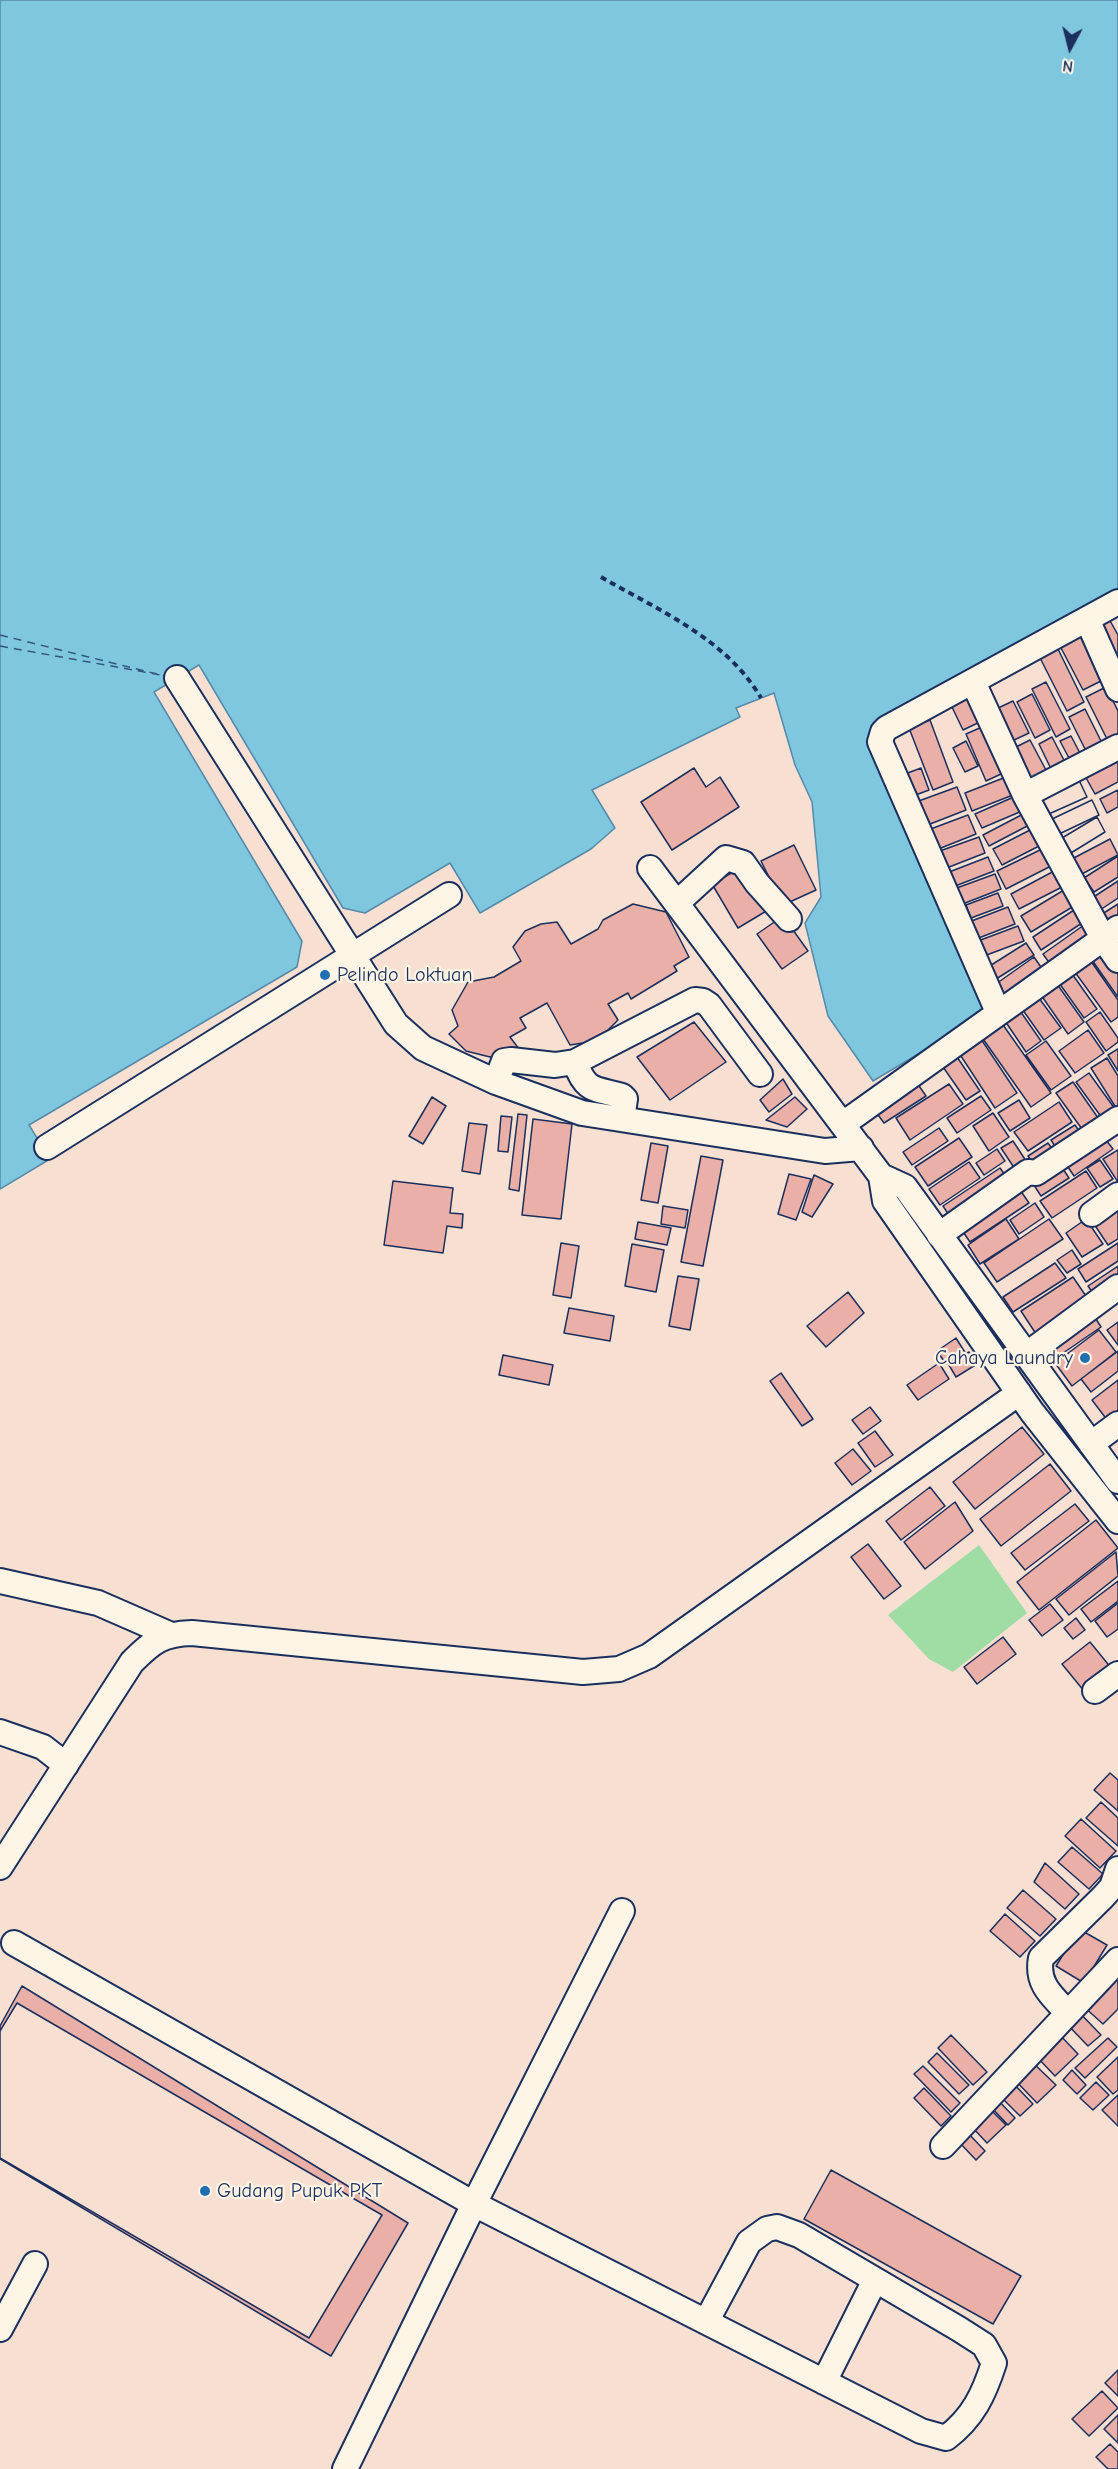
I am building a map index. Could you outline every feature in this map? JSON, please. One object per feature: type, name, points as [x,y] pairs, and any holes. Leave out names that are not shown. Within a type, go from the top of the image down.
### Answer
[{"type":"street","points":[[998,1012],[880,742],[887,728],[1118,602]]},
{"type":"street","points":[[1087,619],[1118,689]]},
{"type":"street","points":[[177,678],[396,1024],[423,1048],[496,1082],[582,1113],[825,1151],[861,1148]]},
{"type":"street","points":[[973,682],[1025,795],[1110,933],[1118,960]]},
{"type":"street","points":[[1025,795],[1118,747]]},
{"type":"street","points":[[677,903],[726,858],[735,859],[743,863],[757,883],[789,919]]},
{"type":"street","points":[[650,868],[861,1148],[881,1176],[885,1201],[1025,1402],[1118,1521]]},
{"type":"street","points":[[47,1147],[449,895]]},
{"type":"street","points":[[843,1124],[1110,933]]},
{"type":"street","points":[[496,1082],[504,1061],[555,1065],[575,1062],[695,1000],[709,1005],[760,1074]]},
{"type":"street","points":[[575,1062],[581,1079],[589,1087],[622,1096],[625,1105],[622,1119]]},
{"type":"street","points":[[939,1235],[1028,1172],[1036,1173],[1118,1119]]},
{"type":"street","points":[[881,1176],[905,1187],[1118,1481]]},
{"type":"street","points":[[885,1201],[905,1187]]},
{"type":"street","points":[[1092,1214],[1118,1195]]},
{"type":"street","points":[[1026,1355],[1118,1287]]},
{"type":"street","points":[[0,1867],[132,1662],[151,1643],[170,1634],[192,1633],[583,1672],[619,1669],[649,1656],[1025,1402],[1055,1394]]},
{"type":"street","points":[[1091,1444],[1118,1424]]},
{"type":"street","points":[[0,1581],[98,1602],[170,1634]]},
{"type":"street","points":[[1095,1691],[1118,1674]]},
{"type":"street","points":[[0,1732],[43,1747],[66,1765]]},
{"type":"street","points":[[1068,2013],[1043,1986],[1040,1976],[1041,1958],[1112,1887],[1118,1869]]},
{"type":"street","points":[[345,2469],[474,2204],[622,1911]]},
{"type":"street","points":[[14,1943],[474,2204],[706,2322],[824,2382],[921,2431],[946,2438],[963,2426],[985,2391],[994,2363],[984,2346],[800,2235],[777,2227],[767,2229],[748,2242],[706,2322]]},
{"type":"street","points":[[944,2146],[1118,1960]]},
{"type":"street","points":[[0,2329],[35,2264]]},
{"type":"street","points":[[824,2382],[875,2280]]},
{"type":"path","points":[[601,577],[711,641],[754,686],[761,698]]},
{"type":"green space","points":[[979,1545],[1027,1613],[953,1672],[929,1659],[888,1615]]},
{"type":"water","points":[[0,0],[1118,0],[1118,596],[875,740],[985,1014],[873,1081],[828,1016],[805,923],[821,897],[812,802],[795,765],[774,693],[736,708],[740,717],[592,790],[615,828],[591,849],[480,913],[450,863],[365,913],[343,908],[199,665],[154,692],[302,941],[297,967],[29,1125],[50,1159],[0,1189]]},
{"type":"building","points":[[1109,619],[1118,635],[1118,655],[1111,658],[1094,626]]},
{"type":"building","points":[[1083,635],[1105,679],[1083,690],[1060,646]]},
{"type":"building","points":[[1055,643],[1084,702],[1067,711],[1037,652]]},
{"type":"building","points":[[1046,682],[1070,729],[1056,737],[1032,689]]},
{"type":"building","points":[[1106,687],[1118,711],[1118,736],[1108,741],[1086,697]]},
{"type":"building","points":[[1032,694],[1050,730],[1035,738],[1017,702]]},
{"type":"building","points":[[971,696],[982,721],[963,730],[952,707]]},
{"type":"building","points":[[1013,701],[1029,733],[1012,741],[996,709]]},
{"type":"building","points":[[1085,709],[1102,743],[1086,751],[1069,717]]},
{"type":"building","points":[[930,720],[953,782],[933,790],[909,728]]},
{"type":"building","points":[[982,727],[1001,774],[986,781],[966,734]]},
{"type":"building","points":[[1071,736],[1081,755],[1070,760],[1060,741]]},
{"type":"building","points":[[1052,737],[1067,766],[1053,773],[1039,744]]},
{"type":"building","points":[[1030,740],[1047,772],[1031,780],[1014,748]]},
{"type":"building","points":[[966,741],[978,766],[965,772],[953,748]]},
{"type":"building","points":[[1118,759],[1118,782],[1095,794],[1085,776]]},
{"type":"building","points":[[694,768],[706,787],[720,777],[739,807],[672,850],[641,802]]},
{"type":"building","points":[[921,768],[929,790],[913,796],[905,774]]},
{"type":"building","points":[[1006,777],[1013,795],[972,811],[965,793]]},
{"type":"building","points":[[1078,778],[1087,797],[1042,817],[1034,798]]},
{"type":"building","points":[[1078,778],[1087,797],[1042,817],[1034,798]]},
{"type":"building","points":[[957,787],[966,810],[925,826],[916,802]]},
{"type":"building","points":[[1118,790],[1118,807],[1107,813],[1100,799]]},
{"type":"building","points":[[1016,796],[1022,811],[982,828],[975,814]]},
{"type":"building","points":[[1092,800],[1099,815],[1057,835],[1050,820]]},
{"type":"building","points":[[1092,800],[1099,815],[1057,835],[1050,820]]},
{"type":"building","points":[[1027,812],[1033,823],[989,846],[983,835]]},
{"type":"building","points":[[968,815],[976,834],[936,850],[928,830]]},
{"type":"building","points":[[1097,817],[1105,832],[1066,856],[1057,841]]},
{"type":"building","points":[[1097,817],[1105,832],[1066,856],[1057,841]]},
{"type":"building","points":[[1032,829],[1041,845],[1002,865],[993,849]]},
{"type":"building","points":[[979,837],[985,853],[944,869],[937,852]]},
{"type":"building","points":[[1110,839],[1118,855],[1078,876],[1070,860]]},
{"type":"building","points":[[794,845],[816,890],[783,905],[761,861]]},
{"type":"building","points":[[1042,849],[1051,866],[1006,889],[997,871]]},
{"type":"building","points":[[1118,856],[1118,877],[1094,892],[1084,878]]},
{"type":"building","points":[[988,857],[994,871],[950,888],[944,874]]},
{"type":"building","points":[[742,867],[768,910],[738,928],[712,884]]},
{"type":"building","points":[[1056,870],[1064,886],[1019,909],[1011,894]]},
{"type":"building","points":[[995,874],[1001,889],[960,905],[954,889]]},
{"type":"building","points":[[1118,881],[1118,898],[1100,910],[1092,898]]},
{"type":"building","points":[[1064,890],[1074,906],[1031,932],[1021,916]]},
{"type":"building","points":[[998,893],[1003,906],[971,918],[966,905]]},
{"type":"building","points":[[633,904],[666,912],[689,957],[674,966],[677,971],[631,999],[628,993],[608,1004],[618,1020],[605,1033],[589,1042],[570,1045],[547,1003],[520,1018],[526,1028],[510,1037],[519,1049],[490,1057],[466,1051],[449,1034],[458,1026],[452,1010],[468,982],[494,977],[521,961],[513,947],[525,931],[541,924],[557,922],[571,944],[598,929],[603,920]]},
{"type":"building","points":[[1118,904],[1118,925],[1109,931],[1099,916]]},
{"type":"building","points":[[1008,907],[1015,924],[976,939],[969,922]]},
{"type":"building","points":[[1074,910],[1082,923],[1041,950],[1033,937]]},
{"type":"building","points":[[783,916],[808,951],[782,969],[757,934]]},
{"type":"building","points":[[1084,925],[1094,939],[1053,968],[1043,954]]},
{"type":"building","points":[[1018,926],[1024,941],[984,956],[978,941]]},
{"type":"building","points":[[1026,943],[1034,955],[993,981],[985,969]]},
{"type":"building","points":[[1107,949],[1118,964],[1118,997],[1092,960]]},
{"type":"building","points":[[1034,957],[1045,973],[1005,1002],[993,986]]},
{"type":"building","points":[[1088,957],[1118,1000],[1118,1017],[1111,1022],[1072,968]]},
{"type":"building","points":[[1070,971],[1097,1009],[1084,1018],[1057,980]]},
{"type":"building","points":[[1057,984],[1084,1022],[1068,1034],[1041,995]]},
{"type":"building","points":[[1036,994],[1061,1028],[1044,1040],[1020,1006]]},
{"type":"building","points":[[1018,1008],[1041,1041],[1026,1052],[1003,1018]]},
{"type":"building","points":[[1100,1012],[1118,1038],[1118,1042],[1106,1051],[1086,1022]]},
{"type":"building","points":[[694,1022],[726,1062],[670,1100],[637,1057]]},
{"type":"building","points":[[1001,1022],[1051,1093],[1031,1107],[981,1036]]},
{"type":"building","points":[[1088,1030],[1104,1053],[1075,1073],[1059,1051]]},
{"type":"building","points":[[981,1039],[1017,1093],[995,1108],[959,1053]]},
{"type":"building","points":[[1046,1041],[1071,1076],[1051,1090],[1026,1055]]},
{"type":"building","points":[[1118,1049],[1118,1071],[1108,1055]]},
{"type":"building","points":[[955,1054],[980,1091],[966,1100],[941,1064]]},
{"type":"building","points":[[1107,1058],[1118,1076],[1118,1111],[1091,1068]]},
{"type":"building","points":[[1089,1073],[1115,1109],[1102,1118],[1076,1082]]},
{"type":"building","points":[[783,1079],[792,1094],[769,1112],[760,1100]]},
{"type":"building","points":[[915,1080],[926,1096],[884,1123],[873,1108]]},
{"type":"building","points":[[1073,1082],[1103,1125],[1087,1136],[1056,1093]]},
{"type":"building","points":[[949,1084],[963,1104],[910,1140],[896,1118]]},
{"type":"building","points":[[981,1096],[991,1110],[957,1133],[947,1118]]},
{"type":"building","points":[[432,1097],[446,1106],[423,1144],[409,1136]]},
{"type":"building","points":[[795,1097],[807,1109],[787,1127],[766,1120]]},
{"type":"building","points":[[1019,1100],[1030,1118],[1010,1131],[998,1113]]},
{"type":"building","points":[[1059,1102],[1072,1122],[1028,1151],[1014,1132]]},
{"type":"building","points":[[993,1113],[1009,1137],[989,1151],[973,1126]]},
{"type":"building","points":[[518,1114],[527,1115],[519,1191],[509,1189]]},
{"type":"building","points":[[501,1116],[512,1117],[508,1152],[498,1151]]},
{"type":"building","points":[[533,1119],[572,1124],[561,1219],[522,1215]]},
{"type":"building","points":[[469,1123],[487,1125],[480,1174],[462,1171]]},
{"type":"building","points":[[1075,1125],[1084,1138],[1060,1154],[1051,1140]]},
{"type":"building","points":[[939,1128],[948,1141],[912,1165],[903,1152]]},
{"type":"building","points":[[1102,1135],[1113,1149],[1074,1176],[1064,1161]]},
{"type":"building","points":[[959,1138],[972,1157],[928,1186],[915,1167]]},
{"type":"building","points":[[1013,1141],[1030,1167],[1019,1175],[1001,1148]]},
{"type":"building","points":[[651,1143],[668,1146],[658,1203],[641,1200]]},
{"type":"building","points":[[1048,1143],[1058,1157],[1038,1171],[1028,1156]]},
{"type":"building","points":[[997,1149],[1005,1161],[984,1175],[976,1163]]},
{"type":"building","points":[[1118,1150],[1118,1182],[1103,1159]]},
{"type":"building","points":[[701,1156],[723,1160],[703,1266],[681,1262]]},
{"type":"building","points":[[1057,1160],[1069,1178],[1041,1196],[1030,1179]]},
{"type":"building","points":[[1100,1160],[1113,1179],[1100,1187],[1087,1168]]},
{"type":"building","points":[[969,1162],[980,1178],[940,1205],[929,1189]]},
{"type":"building","points":[[1000,1168],[1010,1182],[952,1220],[943,1206]]},
{"type":"building","points":[[1086,1171],[1097,1188],[1052,1218],[1040,1201]]},
{"type":"building","points":[[789,1174],[811,1179],[796,1220],[778,1214]]},
{"type":"building","points":[[814,1175],[833,1184],[812,1217],[802,1212]]},
{"type":"building","points":[[393,1181],[453,1188],[450,1213],[463,1214],[462,1228],[447,1226],[443,1253],[384,1245]]},
{"type":"building","points":[[1016,1184],[1029,1203],[970,1242],[957,1223]]},
{"type":"building","points":[[1118,1201],[1118,1239],[1108,1245],[1090,1218]]},
{"type":"building","points":[[1035,1203],[1044,1217],[1019,1234],[1010,1220]]},
{"type":"building","points":[[663,1206],[688,1210],[685,1228],[661,1224]]},
{"type":"building","points":[[1006,1219],[1019,1239],[980,1264],[968,1245]]},
{"type":"building","points":[[1049,1219],[1063,1239],[997,1282],[984,1263]]},
{"type":"building","points":[[1086,1219],[1103,1244],[1082,1257],[1066,1233]]},
{"type":"building","points":[[638,1222],[671,1228],[667,1245],[635,1239]]},
{"type":"building","points":[[561,1243],[579,1246],[571,1298],[553,1295]]},
{"type":"building","points":[[1118,1243],[1118,1261],[1086,1282],[1078,1269]]},
{"type":"building","points":[[632,1244],[664,1250],[656,1292],[625,1286]]},
{"type":"building","points":[[1072,1250],[1081,1264],[1067,1273],[1057,1260]]},
{"type":"building","points":[[1055,1263],[1066,1278],[1013,1312],[1003,1297]]},
{"type":"building","points":[[1118,1266],[1118,1285],[1097,1299],[1088,1286]]},
{"type":"building","points":[[678,1276],[699,1279],[690,1330],[669,1326]]},
{"type":"building","points":[[1073,1277],[1090,1302],[1038,1337],[1021,1311]]},
{"type":"building","points":[[848,1292],[864,1313],[826,1347],[807,1326]]},
{"type":"building","points":[[569,1308],[614,1316],[610,1341],[564,1333]]},
{"type":"building","points":[[1091,1311],[1101,1327],[1053,1360],[1043,1345]]},
{"type":"building","points":[[1118,1322],[1118,1345],[1107,1330]]},
{"type":"building","name":"Cahaya Laundry","points":[[1099,1330],[1116,1352],[1072,1386],[1055,1363]]},
{"type":"building","points":[[956,1338],[966,1354],[946,1364],[937,1351]]},
{"type":"building","points":[[1118,1351],[1118,1371],[1091,1392],[1081,1379]]},
{"type":"building","points":[[969,1352],[977,1364],[956,1377],[949,1365]]},
{"type":"building","points":[[503,1355],[553,1365],[549,1385],[499,1375]]},
{"type":"building","points":[[939,1363],[949,1379],[918,1400],[907,1385]]},
{"type":"building","points":[[781,1373],[813,1419],[802,1426],[770,1381]]},
{"type":"building","points":[[1118,1380],[1118,1420],[1111,1425],[1092,1400]]},
{"type":"building","points":[[870,1407],[881,1421],[863,1434],[852,1420]]},
{"type":"building","points":[[1022,1427],[1044,1454],[975,1509],[953,1482]]},
{"type":"building","points":[[875,1431],[893,1455],[875,1467],[858,1443]]},
{"type":"building","points":[[853,1449],[871,1471],[852,1485],[835,1463]]},
{"type":"building","points":[[1050,1464],[1071,1491],[1001,1546],[980,1519]]},
{"type":"building","points":[[930,1487],[945,1506],[901,1540],[886,1521]]},
{"type":"building","points":[[955,1502],[973,1531],[925,1569],[904,1542]]},
{"type":"building","points":[[1075,1504],[1089,1521],[1025,1570],[1011,1553]]},
{"type":"building","points":[[1096,1520],[1118,1548],[1039,1610],[1017,1582]]},
{"type":"building","points":[[868,1544],[901,1586],[884,1599],[851,1557]]},
{"type":"building","points":[[1116,1552],[1118,1576],[1069,1615],[1056,1599]]},
{"type":"building","points":[[1118,1581],[1118,1601],[1091,1622],[1081,1609]]},
{"type":"building","points":[[1118,1603],[1118,1629],[1107,1637],[1095,1621]]},
{"type":"building","points":[[1050,1604],[1063,1620],[1042,1636],[1029,1620]]},
{"type":"building","points":[[1076,1618],[1085,1630],[1073,1639],[1064,1628]]},
{"type":"building","points":[[1003,1637],[1016,1654],[977,1684],[964,1667]]},
{"type":"building","points":[[1090,1642],[1112,1669],[1084,1691],[1062,1664]]},
{"type":"building","points":[[1110,1773],[1118,1780],[1118,1811],[1094,1790]]},
{"type":"building","points":[[1101,1802],[1118,1818],[1118,1846],[1086,1818]]},
{"type":"building","points":[[1081,1819],[1116,1851],[1100,1868],[1065,1836]]},
{"type":"building","points":[[1072,1847],[1103,1874],[1089,1889],[1058,1862]]},
{"type":"building","points":[[1045,1863],[1079,1894],[1065,1909],[1034,1882]]},
{"type":"building","points":[[1023,1890],[1056,1919],[1040,1936],[1007,1908]]},
{"type":"building","points":[[1005,1914],[1035,1941],[1020,1957],[990,1931]]},
{"type":"building","points":[[1079,1929],[1107,1945],[1084,1983],[1056,1966]]},
{"type":"building","points":[[1118,1971],[1118,2009],[1103,2024],[1082,2005]]},
{"type":"building","name":"Gudang Pupuk PKT","points":[[22,1986],[408,2223],[331,2356],[0,2159],[0,2026]]},
{"type":"building","name":"Gudang Pupuk PKT","points":[[17,2003],[382,2215],[309,2338],[0,2158],[0,2031]]},
{"type":"building","points":[[1076,2009],[1101,2035],[1088,2046],[1064,2021]]},
{"type":"building","points":[[1058,2033],[1078,2054],[1055,2076],[1035,2055]]},
{"type":"building","points":[[951,2035],[987,2072],[973,2085],[938,2048]]},
{"type":"building","points":[[1108,2038],[1117,2047],[1085,2078],[1075,2068]]},
{"type":"building","points":[[937,2053],[969,2085],[959,2094],[928,2062]]},
{"type":"building","points":[[1118,2057],[1118,2090],[1113,2094],[1097,2077]]},
{"type":"building","points":[[1030,2060],[1056,2085],[1037,2103],[1012,2077]]},
{"type":"building","points":[[923,2066],[960,2103],[951,2112],[914,2074]]},
{"type":"building","points":[[1072,2070],[1086,2085],[1077,2094],[1063,2080]]},
{"type":"building","points":[[1011,2081],[1033,2104],[1020,2116],[998,2094]]},
{"type":"building","points":[[1096,2082],[1109,2095],[1093,2110],[1080,2098]]},
{"type":"building","points":[[924,2088],[951,2116],[941,2126],[914,2098]]},
{"type":"building","points":[[1118,2095],[1118,2126],[1102,2110]]},
{"type":"building","points":[[996,2098],[1015,2118],[1008,2125],[989,2105]]},
{"type":"building","points":[[989,2108],[1006,2125],[987,2143],[971,2126]]},
{"type":"building","points":[[968,2133],[985,2151],[976,2160],[959,2142]]},
{"type":"building","points":[[831,2170],[1021,2276],[993,2324],[804,2219]]},
{"type":"building","points":[[1118,2370],[1118,2396],[1105,2383]]},
{"type":"building","points":[[1102,2391],[1118,2408],[1089,2436],[1072,2419]]},
{"type":"building","points":[[1118,2415],[1118,2443],[1104,2429]]},
{"type":"building","points":[[1110,2444],[1118,2452],[1118,2469],[1108,2469],[1096,2457]]},
{"type":"ferry route","points":[[0,635],[165,676]]},
{"type":"ferry route","points":[[0,646],[161,675]]},
{"type":"place","name":"Pelindo Loktuan","points":[[325,975]]},
{"type":"place","name":"Cahaya Laundry","points":[[1085,1358]]},
{"type":"place","name":"Gudang Pupuk PKT","points":[[205,2191]]}]
